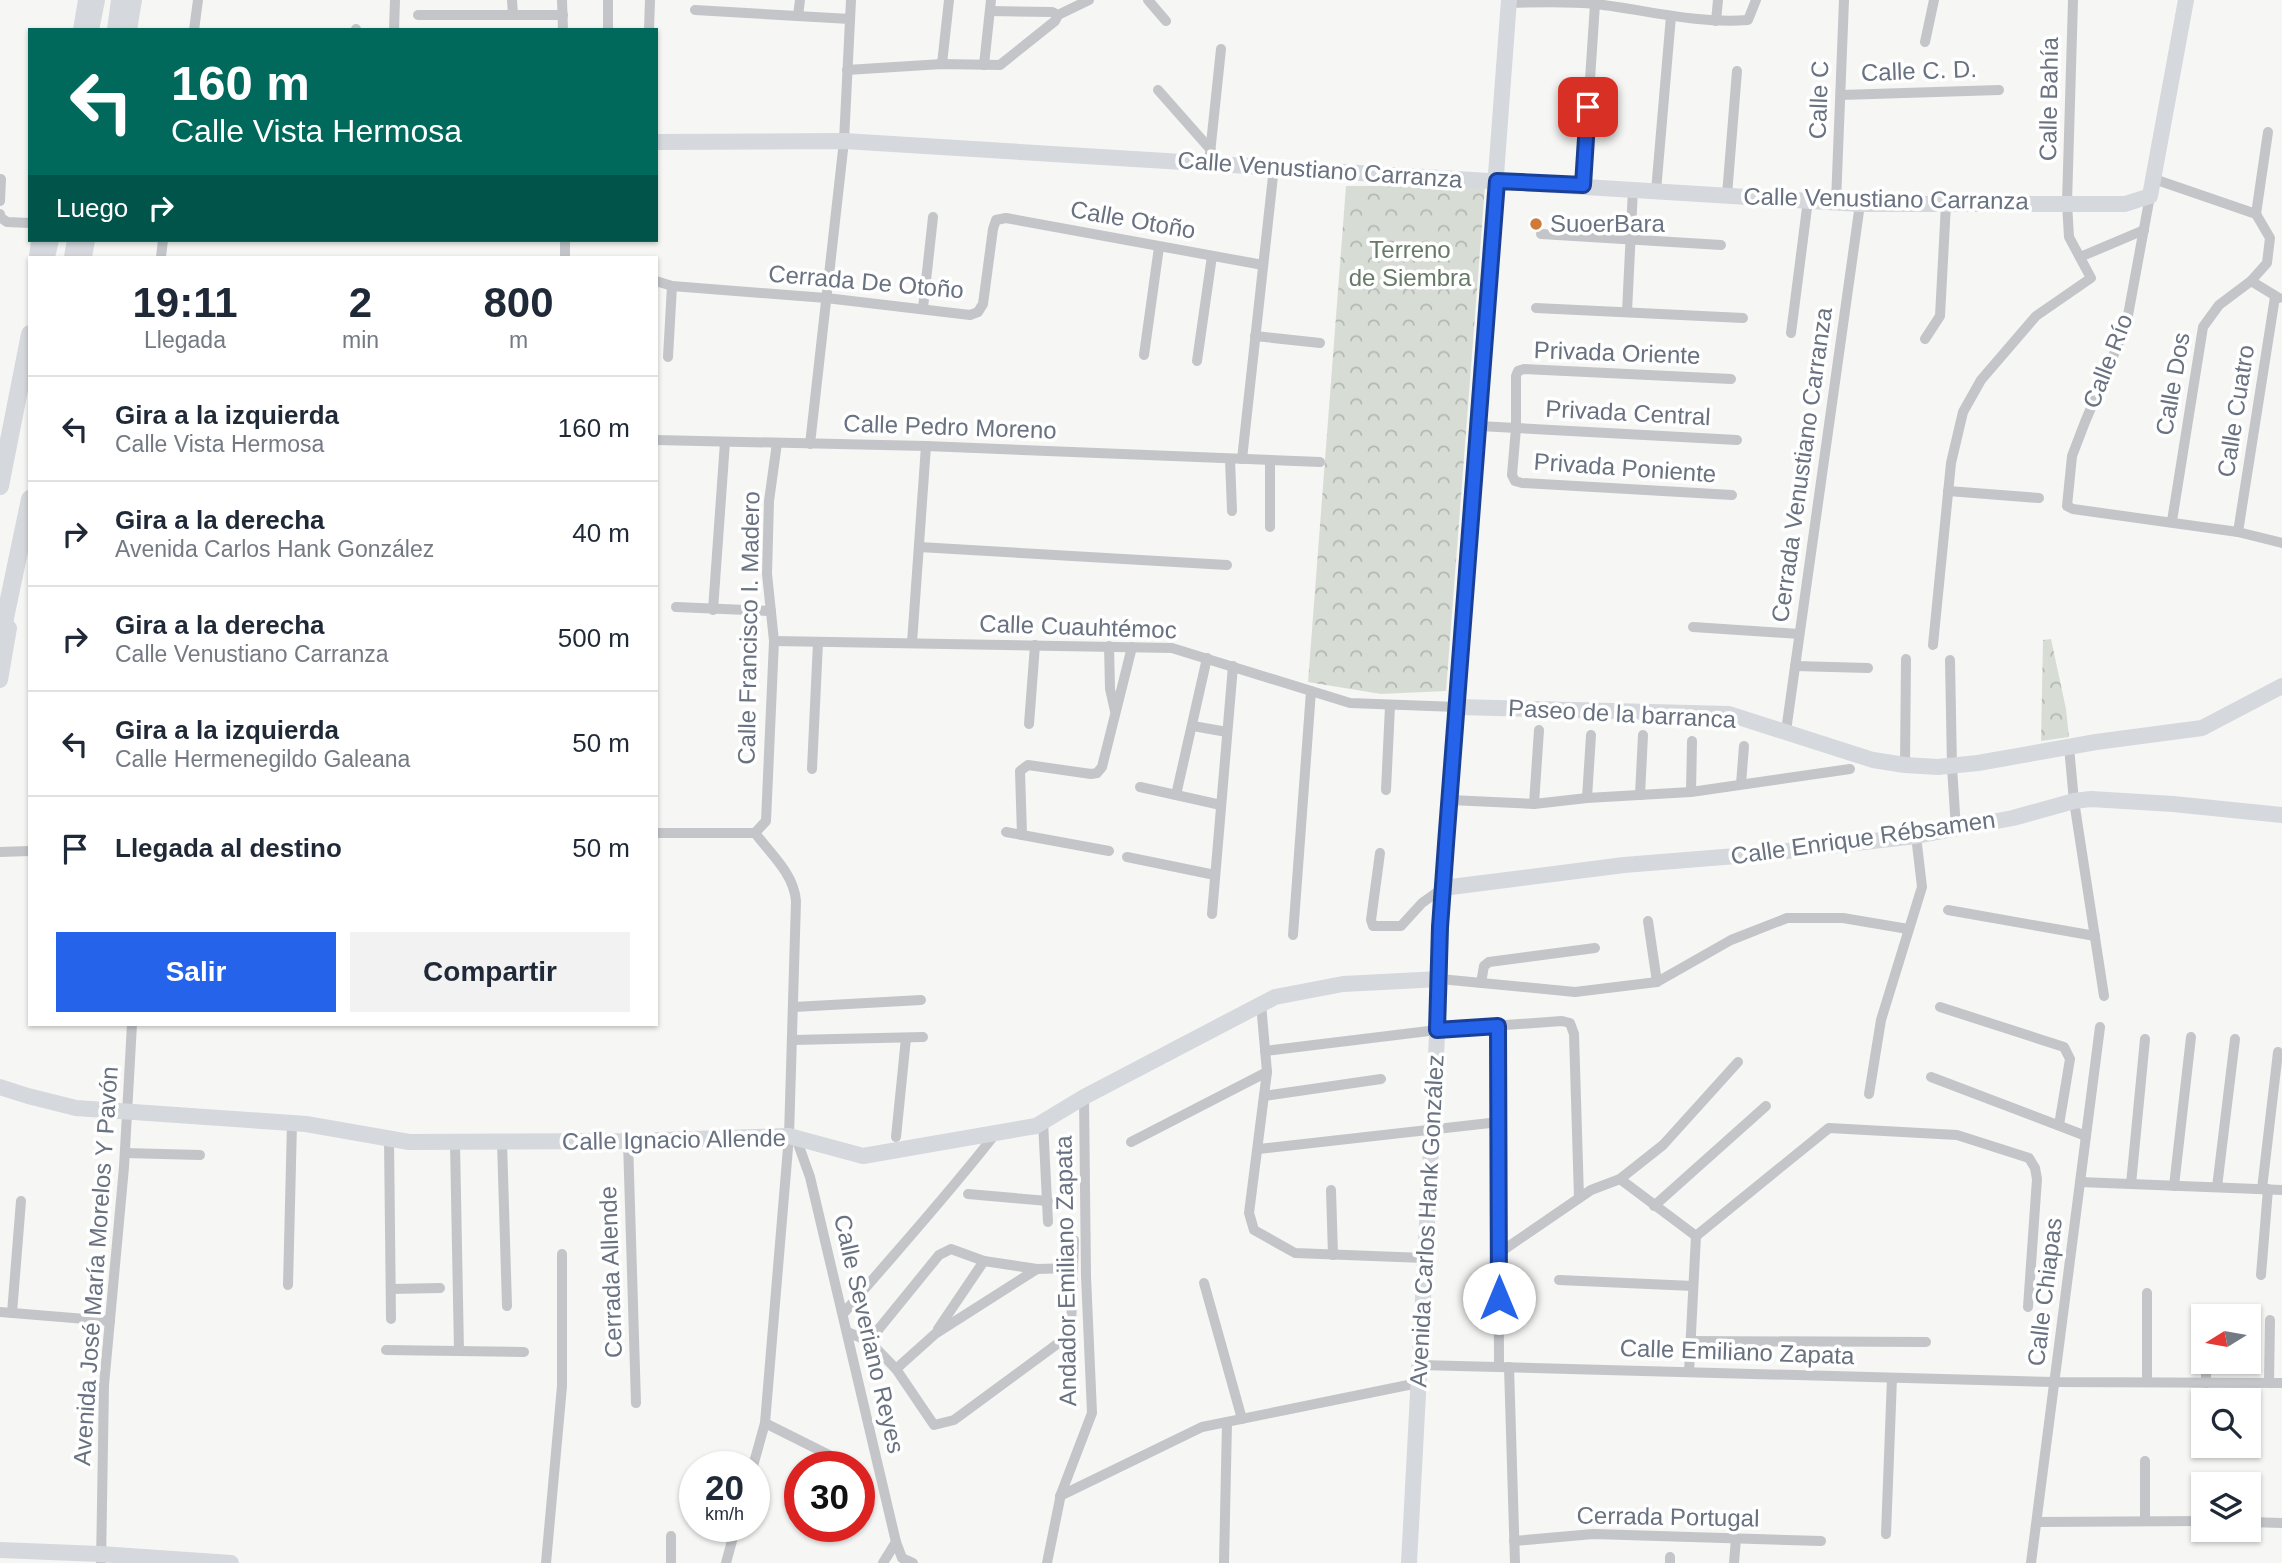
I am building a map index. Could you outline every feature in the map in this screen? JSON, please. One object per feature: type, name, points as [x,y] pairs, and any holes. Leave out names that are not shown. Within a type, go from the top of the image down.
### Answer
[{"type":"main road","points":[[90,28],[96,0]]},
{"type":"main road","points":[[116,28],[120,0]]},
{"type":"main road","points":[[0,486],[28,344]]},
{"type":"main road","points":[[0,642],[28,509]]},
{"type":"street","points":[[81,28],[86,0]]},
{"type":"street","points":[[129,28],[134,0]]},
{"type":"street","points":[[194,28],[198,0]]},
{"type":"street","points":[[394,28],[396,0]]},
{"type":"street","points":[[512,0],[513,15]]},
{"type":"street","points":[[562,0],[563,28]]},
{"type":"street","points":[[608,0],[608,28]]},
{"type":"street","points":[[649,28],[650,0]]},
{"type":"street","points":[[799,16],[800,0]]},
{"type":"street","points":[[810,444],[844,141],[851,0]]},
{"type":"street","points":[[942,64],[949,0]]},
{"type":"street","points":[[848,70],[942,64],[1000,65],[1055,21],[1058,15],[1089,0]]},
{"type":"street","points":[[1148,0],[1166,20]]},
{"type":"street","points":[[1716,21],[1718,0]]},
{"type":"street","points":[[1509,2],[1595,4],[1716,21],[1748,20],[1756,0]]},
{"type":"street","name":"Calle C","points":[[1836,202],[1844,0]]},
{"type":"street","points":[[1925,42],[1934,0]]},
{"type":"street","name":"Calle Bahía","points":[[1948,491],[1951,463],[1963,412],[1981,380],[2036,316],[2091,278],[2069,237],[2067,203],[2073,0]]},
{"type":"street","name":"Calle Río","points":[[2186,0],[2126,326],[2072,456],[2067,506],[2238,532],[2282,543]]},
{"type":"street","name":"Avenida Carlos Hank González","points":[[1409,1563],[1443,888],[1509,2]]},
{"type":"street","points":[[1583,185],[1595,4]]},
{"type":"street","points":[[984,65],[991,5],[1058,15]]},
{"type":"street","points":[[695,10],[850,19]]},
{"type":"street","points":[[418,16],[563,15]]},
{"type":"street","points":[[1656,191],[1671,16]]},
{"type":"street","points":[[1210,156],[1221,49]]},
{"type":"street","points":[[1727,195],[1737,71]]},
{"type":"street","points":[[1158,90],[1210,156]]},
{"type":"street","name":"Calle C. D.","points":[[1841,95],[1999,90]]},
{"type":"street","points":[[2154,179],[2256,215],[2268,132]]},
{"type":"street","name":"Calle Venustiano Carranza","points":[[658,142],[844,141],[1210,156],[1274,167],[1860,204],[2125,204],[2151,196]]},
{"type":"street","points":[[1232,511],[1236,459],[1255,336],[1274,167]]},
{"type":"street","points":[[0,201],[1,179]]},
{"type":"street","points":[[1627,312],[1633,189]]},
{"type":"street","points":[[1791,333],[1808,201]]},
{"type":"street","name":"Cerrada Venustiano Carranza","points":[[1786,731],[1860,204]]},
{"type":"street","points":[[1924,339],[1940,316],[1946,204]]},
{"type":"street","points":[[0,214],[7,222],[28,223]]},
{"type":"street","name":"Calle Dos","points":[[2172,521],[2203,327],[2219,305],[2251,281],[2267,263],[2270,238],[2256,215]]},
{"type":"street","points":[[923,309],[933,217]]},
{"type":"street","name":"Calle Otoño","points":[[996,220],[1006,218],[1263,265]]},
{"type":"street","name":"Cerrada De Otoño","points":[[658,282],[672,286],[826,298],[970,314],[978,312],[983,304],[996,220]]},
{"type":"street","points":[[2080,257],[2144,230]]},
{"type":"street","points":[[1541,234],[1721,245]]},
{"type":"street","points":[[1144,355],[1159,247]]},
{"type":"street","points":[[1197,361],[1212,256]]},
{"type":"street","points":[[2251,281],[2278,298]]},
{"type":"street","points":[[668,357],[672,286]]},
{"type":"street","name":"Calle Cuatro","points":[[2238,532],[2278,298]]},
{"type":"street","points":[[1536,308],[1742,318]]},
{"type":"street","points":[[1255,336],[1320,343]]},
{"type":"street","points":[[26,354],[28,338]]},
{"type":"street","name":"Privada Oriente","points":[[1516,428],[1516,376],[1518,371],[1524,369],[1731,379]]},
{"type":"street","name":"Privada Central","points":[[1479,426],[1737,440]]},
{"type":"street","name":"Privada Central","points":[[1516,428],[1512,475],[1516,481]]},
{"type":"street","name":"Calle Pedro Moreno","points":[[658,440],[926,446],[1321,462]]},
{"type":"street","points":[[713,610],[725,442]]},
{"type":"street","name":"Calle Francisco I. Madero","points":[[755,833],[766,821],[774,641],[767,575],[769,513],[777,443]]},
{"type":"street","points":[[912,643],[926,446]]},
{"type":"street","points":[[1270,460],[1270,527]]},
{"type":"street","name":"Privada Poniente","points":[[1516,481],[1732,495]]},
{"type":"street","points":[[1933,645],[1948,491],[2039,498]]},
{"type":"street","points":[[919,547],[1227,565]]},
{"type":"street","points":[[0,680],[9,635],[10,595]]},
{"type":"street","points":[[676,607],[771,611]]},
{"type":"street","points":[[1693,627],[1799,634]]},
{"type":"street","name":"Calle Cuauhtémoc","points":[[774,641],[1172,648],[1350,703],[1457,707]]},
{"type":"street","points":[[812,769],[818,642]]},
{"type":"street","points":[[1029,724],[1035,645]]},
{"type":"street","points":[[1109,646],[1110,688],[1115,713]]},
{"type":"street","points":[[1022,835],[1020,771],[1023,767],[1028,765],[1097,773],[1102,767],[1132,647]]},
{"type":"street","points":[[1176,795],[1207,658]]},
{"type":"street","points":[[1905,765],[1906,659]]},
{"type":"street","points":[[1950,660],[1951,767],[1956,829]]},
{"type":"street","points":[[1212,914],[1233,666]]},
{"type":"street","points":[[1795,666],[1868,668]]},
{"type":"street","name":"Paseo de la barranca","points":[[1457,707],[1729,714],[1873,760],[1905,765],[1951,767],[2202,728],[2282,686]]},
{"type":"street","points":[[1293,935],[1311,691]]},
{"type":"street","points":[[1386,790],[1390,706]]},
{"type":"street","points":[[1193,726],[1227,732]]},
{"type":"street","points":[[1534,804],[1539,730]]},
{"type":"street","points":[[1587,798],[1591,736]]},
{"type":"street","points":[[1640,795],[1643,736]]},
{"type":"street","points":[[1691,792],[1692,741]]},
{"type":"street","points":[[1741,784],[1744,746]]},
{"type":"street","points":[[2069,747],[2074,801],[2104,996]]},
{"type":"street","points":[[1450,800],[1534,804],[1691,792],[1850,769]]},
{"type":"street","points":[[1140,787],[1222,805]]},
{"type":"street","name":"Calle Enrique Rébsamen","points":[[1443,888],[1624,865],[1761,854],[1916,836],[2013,818],[2091,799],[2282,815]]},
{"type":"street","points":[[1006,832],[1109,851]]},
{"type":"street","points":[[658,833],[755,833],[795,889],[793,1137],[765,1423],[757,1451]]},
{"type":"street","points":[[1869,1094],[1881,1020],[1922,887],[1916,836]]},
{"type":"street","points":[[0,852],[28,850]]},
{"type":"street","points":[[1380,853],[1371,920],[1373,926],[1401,926],[1422,903],[1443,888]]},
{"type":"street","points":[[1127,857],[1215,876]]},
{"type":"street","points":[[1948,911],[2095,936]]},
{"type":"street","points":[[1440,979],[1575,992],[1657,982],[1731,940],[1787,918],[1843,918],[1908,929]]},
{"type":"street","points":[[1648,920],[1657,982]]},
{"type":"street","points":[[1481,983],[1484,966],[1489,962],[1594,948]]},
{"type":"street","name":"Calle Ignacio Allende","points":[[0,1087],[76,1108],[306,1124],[409,1142],[793,1137],[863,1156],[1035,1126],[1084,1097],[1275,997],[1343,984],[1440,979]]},
{"type":"street","points":[[794,1007],[921,1000]]},
{"type":"street","points":[[1261,1004],[1266,1072],[1250,1213],[1254,1230],[1295,1253],[1424,1258]]},
{"type":"street","points":[[1940,1007],[2064,1047],[2070,1059],[2059,1125]]},
{"type":"street","points":[[1265,1051],[1437,1030],[1562,1021],[1570,1023],[1574,1034],[1579,1198]]},
{"type":"street","name":"Avenida José María Morelos Y Pavón","points":[[101,1558],[104,1385],[125,1153],[132,1026]]},
{"type":"street","points":[[1498,1026],[1499,1253],[1515,1563]]},
{"type":"street","name":"Calle Chiapas","points":[[2031,1563],[2100,1027]]},
{"type":"street","points":[[793,1041],[923,1037]]},
{"type":"street","points":[[2174,1186],[2191,1037]]},
{"type":"street","points":[[896,1137],[906,1038]]},
{"type":"street","points":[[2131,1184],[2145,1039]]},
{"type":"street","points":[[2217,1187],[2235,1039]]},
{"type":"street","points":[[2261,1275],[2265,1189],[2278,1052]]},
{"type":"street","points":[[1499,1253],[1591,1190],[1620,1179],[1663,1145],[1738,1062]]},
{"type":"street","points":[[1131,1142],[1266,1072]]},
{"type":"street","points":[[1931,1077],[2086,1136]]},
{"type":"street","points":[[1264,1096],[1381,1079]]},
{"type":"street","name":"Andador Emiliano Zapata","points":[[1047,1563],[1060,1496],[1092,1413],[1086,1276],[1084,1097]]},
{"type":"street","points":[[1654,1206],[1766,1106]]},
{"type":"street","points":[[1043,1121],[1048,1222]]},
{"type":"street","points":[[1259,1149],[1499,1122]]},
{"type":"street","points":[[288,1285],[292,1123]]},
{"type":"street","points":[[1689,1372],[1696,1236],[1829,1129],[1957,1135],[2029,1158],[2037,1179],[2028,1307]]},
{"type":"street","points":[[843,1314],[955,1186],[996,1133]]},
{"type":"street","name":"Calle Severiano Reyes","points":[[793,1137],[810,1177],[896,1542],[902,1558],[913,1563]]},
{"type":"street","points":[[390,1139],[391,1319]]},
{"type":"street","name":"Cerrada Allende","points":[[628,1141],[636,1403]]},
{"type":"street","points":[[502,1142],[507,1306]]},
{"type":"street","points":[[455,1143],[459,1352]]},
{"type":"street","points":[[125,1153],[200,1155]]},
{"type":"street","points":[[1620,1179],[1696,1236]]},
{"type":"street","points":[[2080,1182],[2282,1190]]},
{"type":"street","points":[[1331,1190],[1333,1255]]},
{"type":"street","points":[[968,1194],[1048,1201]]},
{"type":"street","points":[[21,1201],[6,1312],[110,1321]]},
{"type":"street","points":[[847,1332],[869,1341],[896,1368],[934,1425],[954,1420],[1064,1339],[1071,1329],[1074,1240]]},
{"type":"street","points":[[869,1341],[939,1255],[951,1249],[984,1261],[1037,1269],[1072,1268]]},
{"type":"street","points":[[547,1563],[562,1386],[562,1254]]},
{"type":"street","points":[[934,1334],[984,1261]]},
{"type":"street","points":[[896,1368],[934,1334],[1037,1269]]},
{"type":"street","points":[[1559,1280],[1693,1286]]},
{"type":"street","points":[[1204,1283],[1242,1419]]},
{"type":"street","points":[[391,1289],[440,1288]]},
{"type":"street","points":[[2147,1293],[2147,1382]]},
{"type":"street","points":[[2269,1382],[2270,1320]]},
{"type":"street","points":[[1690,1341],[1926,1342]]},
{"type":"street","points":[[386,1350],[524,1352]]},
{"type":"street","name":"Calle Emiliano Zapata","points":[[1419,1364],[2055,1382],[2282,1383]]},
{"type":"street","points":[[2206,1374],[2206,1382]]},
{"type":"street","points":[[1886,1534],[1892,1378]]},
{"type":"street","points":[[1060,1496],[1202,1427],[1418,1383]]},
{"type":"street","points":[[1224,1563],[1227,1422]]},
{"type":"street","points":[[765,1423],[821,1451]]},
{"type":"street","points":[[2145,1461],[2145,1520]]},
{"type":"street","points":[[2037,1522],[2191,1521]]},
{"type":"street","points":[[2261,1522],[2282,1522]]},
{"type":"street","name":"Cerrada Portugal","points":[[1514,1541],[1593,1534],[1821,1541]]},
{"type":"street","points":[[671,1536],[671,1563]]},
{"type":"street","points":[[1734,1563],[1736,1538]]},
{"type":"street","points":[[726,1563],[732,1542]]},
{"type":"street","points":[[883,1563],[896,1542]]},
{"type":"street","points":[[0,1550],[101,1558],[231,1563]]},
{"type":"green space","name":"Terreno de Siembra","points":[[1346,186],[1485,186],[1446,691],[1381,694],[1308,682]]},
{"type":"green space","points":[[2051,639],[2066,709],[2069,737],[2041,741],[2043,640]]},
{"type":"place","name":"SuoerBara","points":[[1536,224]]},
{"type":"route","points":[[1499,1298],[1498,1026],[1437,1030],[1446,844],[1497,181],[1583,185],[1588,107]]}]
